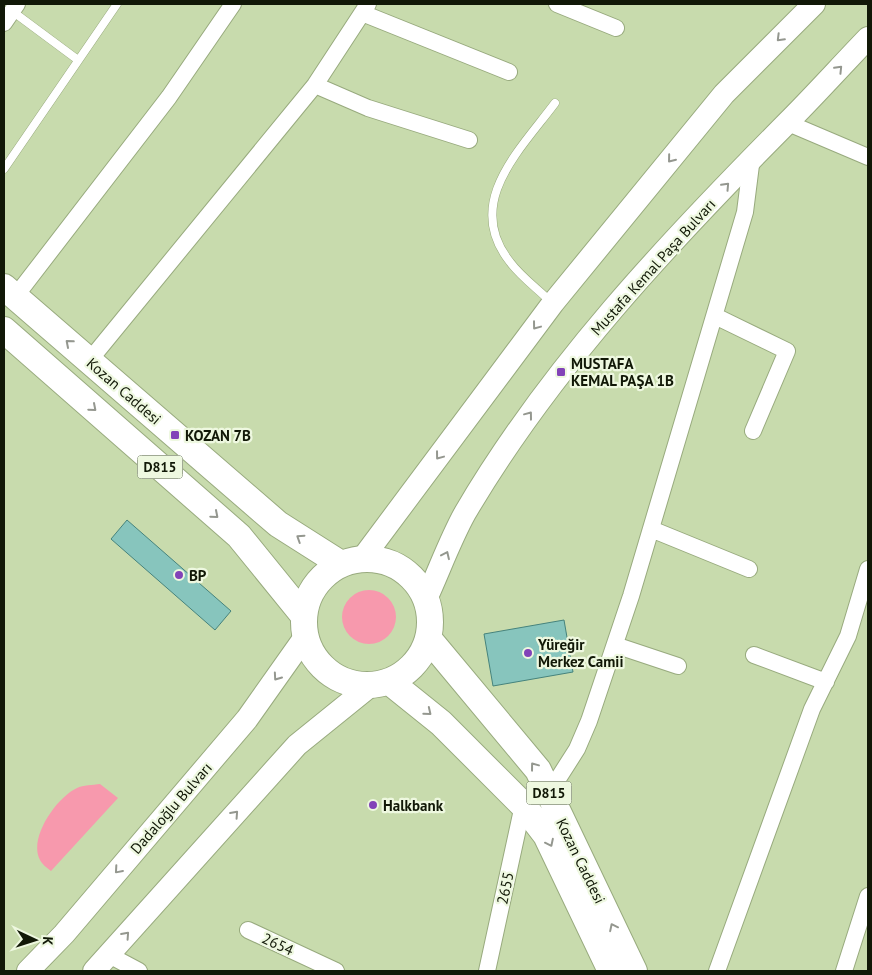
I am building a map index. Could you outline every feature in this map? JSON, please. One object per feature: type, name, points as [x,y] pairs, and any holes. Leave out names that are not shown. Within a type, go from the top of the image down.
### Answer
[{"type":"highway","name":"Kozan Caddesi","points":[[9,292],[278,524],[352,562]]},
{"type":"highway","name":"D815","points":[[4,330],[239,536],[304,626]]},
{"type":"highway","points":[[382,561],[400,569],[416,582],[426,599],[430,619],[428,638],[420,657],[407,672],[380,684],[349,684],[329,674],[314,658],[304,626],[310,594],[323,576],[352,562],[382,561]]},
{"type":"highway","name":"Kozan Caddesi","points":[[428,638],[538,770],[634,971]]},
{"type":"highway","name":"Kozan Caddesi","points":[[380,684],[441,723],[523,805],[546,835],[611,971]]},
{"type":"main road","points":[[352,562],[553,303],[724,94],[814,4]]},
{"type":"main road","name":"Mustafa Kemal Paşa Bulvarı","points":[[426,599],[465,515],[520,427],[562,372],[634,286],[752,157],[788,123],[867,41]]},
{"type":"main road","name":"Dadaloğlu Bulvarı","points":[[28,971],[64,934],[247,719],[304,626]]},
{"type":"main road","points":[[94,971],[297,745],[380,684]]},
{"type":"street","points":[[9,292],[169,97],[232,4]]},
{"type":"street","points":[[557,4],[616,28]]},
{"type":"street","points":[[89,361],[315,85],[365,8],[509,72]]},
{"type":"street","points":[[315,85],[368,108],[469,140]]},
{"type":"street","points":[[788,123],[868,157]]},
{"type":"street","points":[[549,793],[577,749],[615,644],[651,530],[745,212],[752,157]]},
{"type":"street","points":[[714,316],[787,351],[754,431]]},
{"type":"street","points":[[651,530],[749,569]]},
{"type":"street","points":[[717,971],[812,709],[848,636],[868,569]]},
{"type":"street","points":[[615,644],[678,666]]},
{"type":"street","points":[[754,654],[826,682]]},
{"type":"street","name":"2655","points":[[487,971],[523,805]]},
{"type":"street","points":[[844,971],[868,896]]},
{"type":"street","name":"2654","points":[[248,930],[336,971]]},
{"type":"street","points":[[109,954],[139,971]]},
{"type":"lane","points":[[4,169],[117,4]]},
{"type":"lane","points":[[11,13],[78,60]]},
{"type":"lane","points":[[553,303],[511,264],[502,251],[495,237],[490,209],[496,187],[510,163],[555,103]]},
{"type":"shaded area","points":[[369,590],[379,592],[388,598],[394,607],[396,617],[394,627],[388,636],[379,642],[369,644],[359,642],[350,636],[344,627],[342,617],[344,607],[350,598],[359,592]]},
{"type":"shaded area","points":[[100,784],[118,798],[51,871],[41,861],[37,851],[41,830],[46,819],[69,793],[79,787]]},
{"type":"building","points":[[127,520],[231,611],[215,630],[111,539]]},
{"type":"building","name":"Yüreğir Merkez Camii","points":[[564,620],[573,672],[493,686],[484,634]]},
{"type":"place","name":"MUSTAFA KEMAL PAŞA 1B","points":[[561,372]]},
{"type":"place","name":"KOZAN 7B","points":[[175,435]]},
{"type":"place","name":"BP","points":[[179,575]]},
{"type":"place","name":"Yüreğir Merkez Camii","points":[[528,653]]},
{"type":"place","name":"Halkbank","points":[[373,805]]}]
